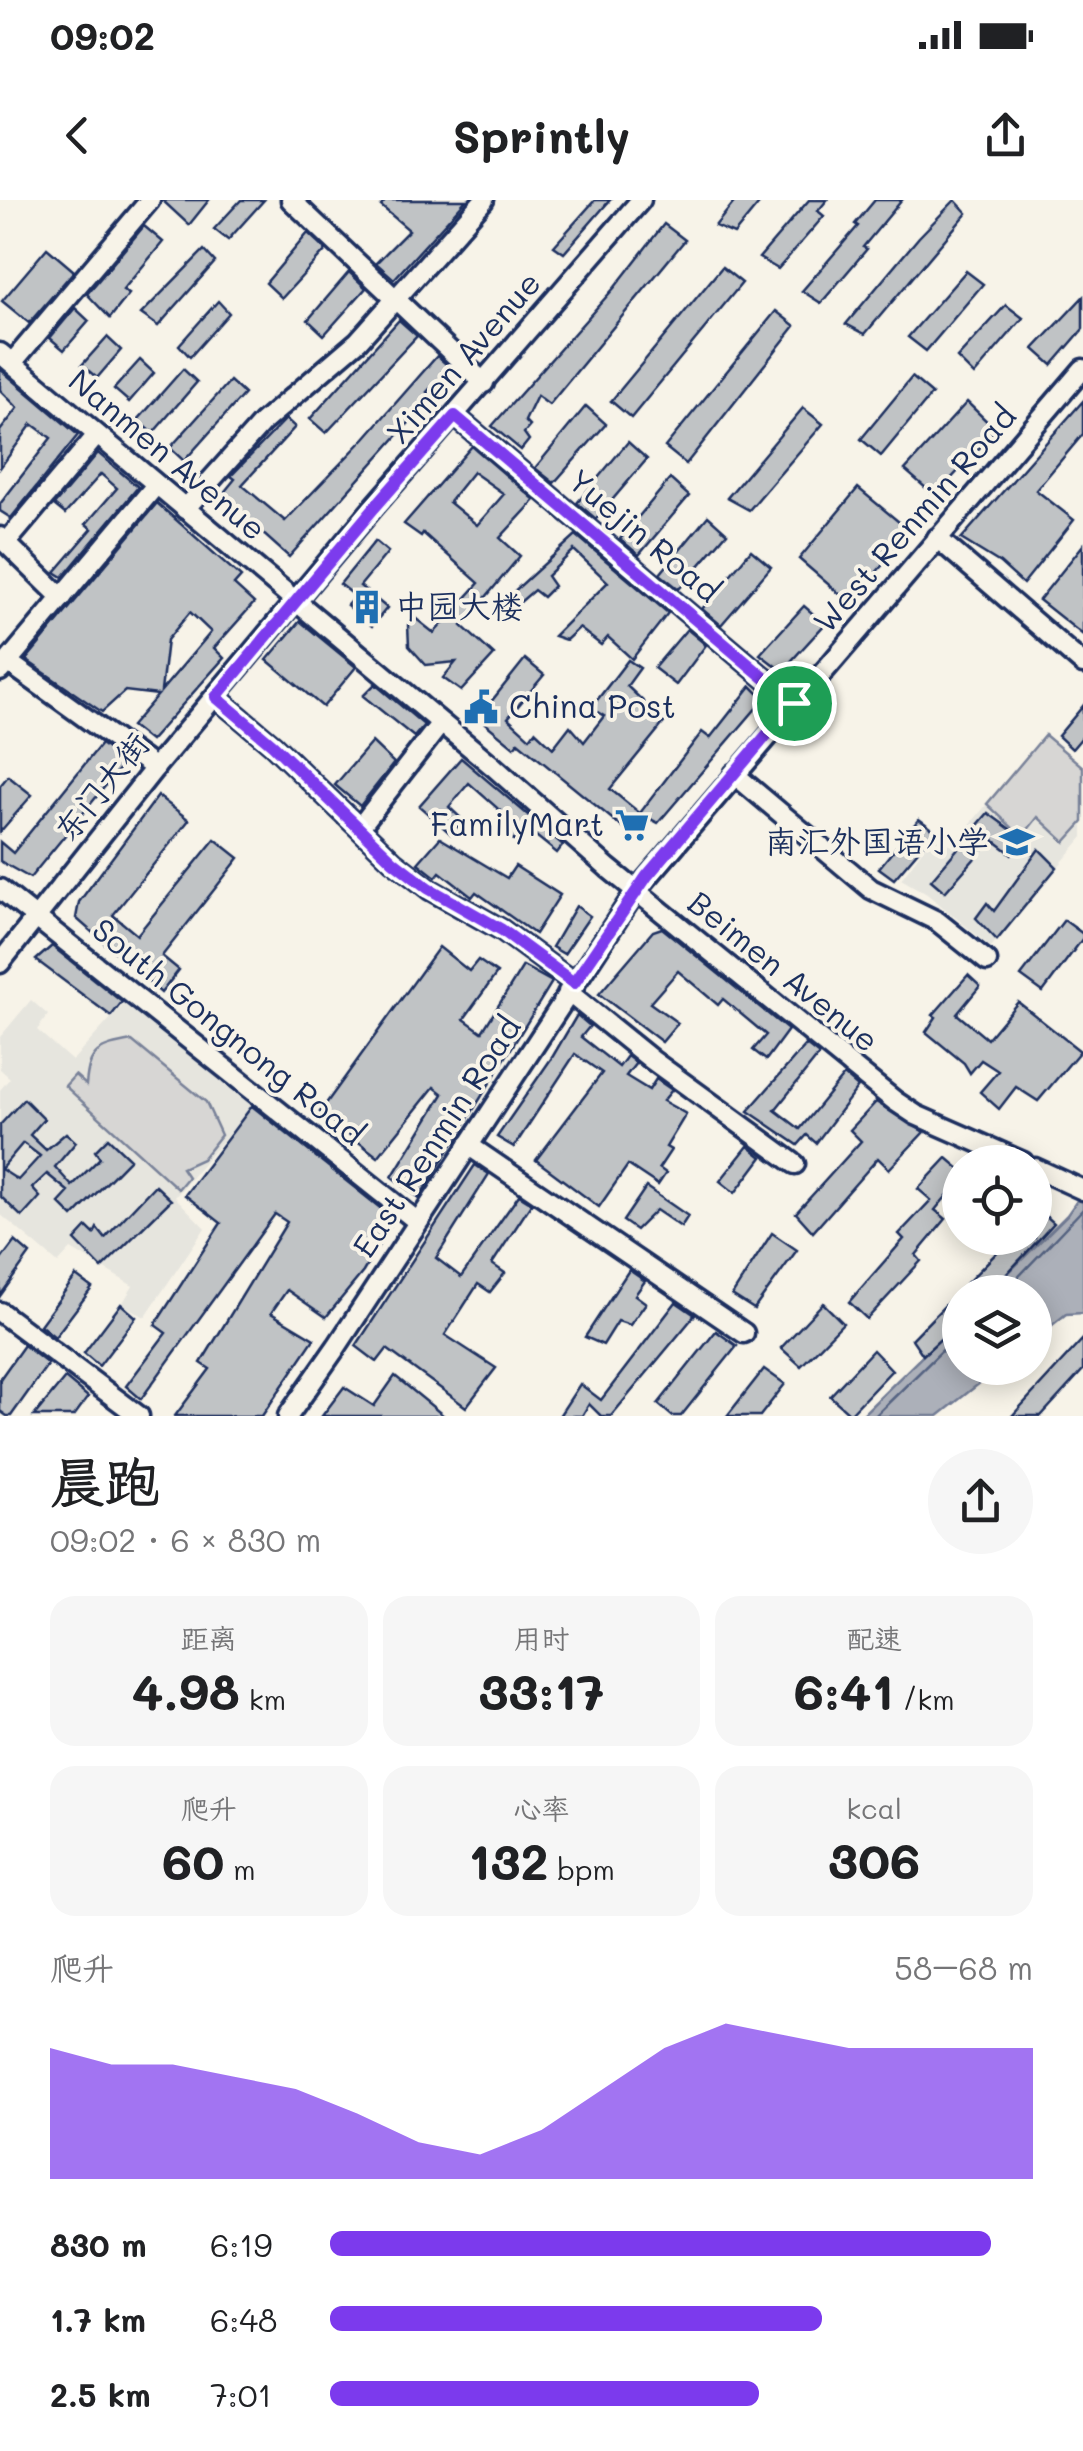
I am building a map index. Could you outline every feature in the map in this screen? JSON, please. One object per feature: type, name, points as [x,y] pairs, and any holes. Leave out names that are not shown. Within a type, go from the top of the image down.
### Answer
[{"type":"street","points":[[6,358],[150,200]]},
{"type":"street","points":[[292,200],[484,384]]},
{"type":"street","points":[[185,509],[254,431],[342,358],[484,200]]},
{"type":"street","name":"Ximen Avenue","points":[[216,697],[641,200]]},
{"type":"street","name":"Nanmen Avenue","points":[[6,358],[296,603]]},
{"type":"street","name":"West Renmin Road","points":[[636,890],[1083,369]]},
{"type":"street","name":"Yuejin Road","points":[[455,416],[794,703]]},
{"type":"street","points":[[62,598],[3,540],[97,434]]},
{"type":"street","points":[[155,768],[4,666],[156,485]]},
{"type":"street","points":[[937,538],[1083,664]]},
{"type":"street","name":"Beimen Avenue","points":[[296,603],[636,890],[902,1106],[986,1145]]},
{"type":"street","points":[[216,697],[273,745],[374,844],[428,888],[502,930],[652,1060],[795,1164]]},
{"type":"street","name":"东门大街","points":[[0,962],[216,697]]},
{"type":"street","points":[[360,828],[441,723]]},
{"type":"street","points":[[734,774],[870,889],[937,921],[987,961]]},
{"type":"street","name":"South Gongnong Road","points":[[0,889],[418,1222]]},
{"type":"street","name":"East Renmin Road","points":[[288,1416],[636,890]]},
{"type":"street","points":[[468,1145],[744,1332]]},
{"type":"street","points":[[1052,1176],[1080,1188]]},
{"type":"street","points":[[0,1312],[139,1416]]},
{"type":"shaded area","name":"南汇外国语小学","points":[[1045,735],[1083,767],[1083,837],[991,947],[927,894],[901,879],[936,832],[952,846]]},
{"type":"shaded area","points":[[1045,735],[1083,767],[1083,822],[1065,842],[1038,817],[1022,837],[987,804]]},
{"type":"shaded area","points":[[31,1000],[48,1015],[37,1030],[72,1061],[124,1004],[254,1104],[175,1197],[205,1228],[145,1317],[122,1304],[133,1286],[71,1249],[58,1263],[0,1214],[0,1090],[10,1078],[0,1069],[0,1037]]},
{"type":"shaded area","points":[[132,1041],[206,1102],[221,1135],[202,1159],[182,1168],[188,1177],[178,1189],[65,1086],[75,1075],[86,1085],[90,1064],[98,1052]]},
{"type":"water","points":[[1083,1192],[1083,1313],[1066,1314],[1052,1325],[1052,1275],[1006,1275],[1026,1255],[1052,1255],[1052,1230]]},
{"type":"water","points":[[942,1337],[942,1385],[977,1385],[938,1416],[861,1416]]},
{"type":"building","points":[[162,200],[209,200],[189,225]]},
{"type":"building","points":[[241,200],[264,200],[228,240],[214,229]]},
{"type":"building","points":[[386,200],[466,200],[394,279],[376,263],[409,230],[381,206]]},
{"type":"building","points":[[595,200],[610,200],[564,253],[554,246]]},
{"type":"building","points":[[736,200],[762,200],[734,234],[715,226]]},
{"type":"building","points":[[809,200],[827,200],[818,211],[824,216],[778,269],[759,258]]},
{"type":"building","points":[[875,200],[902,200],[821,303],[802,291],[858,226],[855,224]]},
{"type":"building","points":[[955,200],[967,213],[865,334],[846,324],[919,237]]},
{"type":"building","points":[[664,224],[685,240],[549,405],[537,396],[525,421],[530,426],[524,433],[529,440],[521,450],[492,426],[615,287]]},
{"type":"building","points":[[144,226],[163,242],[123,290],[129,294],[110,318],[87,294]]},
{"type":"building","points":[[308,233],[326,250],[282,298],[266,283]]},
{"type":"building","points":[[47,248],[74,271],[29,323],[2,301]]},
{"type":"building","points":[[204,250],[215,262],[158,326],[141,314]]},
{"type":"building","points":[[722,267],[742,283],[631,418],[611,401]]},
{"type":"building","points":[[966,271],[983,284],[926,351],[908,337]]},
{"type":"building","points":[[349,272],[366,288],[324,335],[308,320]]},
{"type":"building","points":[[1083,297],[1083,329],[1052,365],[1034,349]]},
{"type":"building","points":[[218,301],[229,313],[190,357],[179,345]]},
{"type":"building","points":[[1006,305],[1023,318],[974,375],[957,358]]},
{"type":"building","points":[[75,308],[89,321],[64,350],[50,338]]},
{"type":"building","points":[[776,311],[795,326],[686,464],[665,447]]},
{"type":"building","points":[[399,320],[417,336],[326,433],[310,419]]},
{"type":"building","points":[[107,337],[121,350],[97,378],[82,365]]},
{"type":"building","points":[[437,356],[455,372],[443,385],[437,381],[427,392],[432,397],[289,557],[221,496],[235,479],[231,476],[286,419],[295,427],[242,485],[285,521]]},
{"type":"building","points":[[140,360],[154,373],[129,402],[114,389]]},
{"type":"building","points":[[0,369],[78,435],[11,518],[0,511],[0,504],[51,438],[32,424],[0,468],[0,431],[18,408],[0,390]]},
{"type":"building","points":[[183,369],[197,382],[153,433],[138,420]]},
{"type":"building","points":[[912,377],[932,394],[881,456],[861,439]]},
{"type":"building","points":[[230,381],[244,394],[184,461],[170,448]]},
{"type":"building","points":[[1083,401],[1083,434],[1036,490],[1074,520],[1023,584],[1000,563],[961,539]]},
{"type":"building","points":[[967,402],[996,430],[935,496],[905,470]]},
{"type":"building","points":[[586,406],[606,424],[554,483],[535,468]]},
{"type":"building","points":[[803,408],[823,424],[749,510],[727,498]]},
{"type":"building","points":[[628,442],[647,459],[596,519],[577,503]]},
{"type":"building","points":[[472,446],[535,500],[500,538],[520,556],[462,626],[494,655],[461,691],[443,678],[456,662],[426,665],[409,646],[408,625],[415,618],[434,633],[479,583],[423,533],[421,536],[404,524]],"holes":[[[473,472],[504,494],[477,525],[449,502]]]},
{"type":"building","points":[[98,453],[138,487],[63,577],[55,572],[92,529],[86,524],[117,488],[101,474],[65,514],[54,505]]},
{"type":"building","points":[[670,479],[689,496],[639,555],[620,539]]},
{"type":"building","points":[[858,488],[911,532],[850,603],[799,559]]},
{"type":"building","points":[[157,503],[241,577],[234,585],[254,603],[214,648],[224,658],[150,741],[131,726],[158,695],[125,691],[102,712],[26,660]],"holes":[[[190,612],[211,632],[161,691],[167,640]]]},
{"type":"building","points":[[708,516],[727,533],[679,589],[660,574]]},
{"type":"building","points":[[576,535],[668,613],[632,659],[608,637],[601,645],[579,628],[566,640],[554,636],[608,582],[574,550],[547,576],[554,586],[543,597],[534,590],[519,603],[510,595]]},
{"type":"building","points":[[375,541],[388,552],[360,586],[387,608],[372,626],[347,605],[355,596],[340,584]]},
{"type":"building","points":[[1083,545],[1083,635],[1039,600]]},
{"type":"building","points":[[751,550],[771,567],[721,625],[702,609]]},
{"type":"building","points":[[804,606],[825,624],[782,671],[760,654]]},
{"type":"building","points":[[300,621],[356,667],[323,707],[267,660]]},
{"type":"building","points":[[687,629],[706,645],[676,685],[654,668]]},
{"type":"building","points":[[525,659],[544,675],[508,718],[530,738],[535,731],[553,748],[570,726],[584,742],[604,716],[591,708],[628,660],[640,668],[627,686],[650,708],[653,703],[671,714],[610,789],[647,819],[633,836],[518,742],[514,747],[475,715],[490,703]]},
{"type":"building","points":[[375,684],[424,725],[414,737],[363,696]]},
{"type":"building","points":[[751,686],[764,699],[658,823],[640,813],[702,732],[710,738]]},
{"type":"building","points":[[1083,706],[1083,736],[1072,749],[1058,736]]},
{"type":"building","points":[[372,742],[394,763],[360,806],[335,785]]},
{"type":"building","points":[[101,744],[125,762],[30,878],[0,861],[0,842],[13,853]]},
{"type":"building","points":[[461,758],[563,845],[557,853],[526,828],[515,841],[495,824],[504,814],[469,783],[449,807],[463,820],[451,834],[419,806]]},
{"type":"building","points":[[8,776],[32,795],[0,832],[0,786]]},
{"type":"building","points":[[158,796],[189,820],[113,915],[137,935],[215,839],[239,858],[162,956],[179,970],[161,993],[76,918],[79,902]]},
{"type":"building","points":[[988,813],[1025,840],[1012,854],[992,839],[945,892],[931,880]]},
{"type":"building","points":[[919,819],[935,831],[894,879],[879,868]]},
{"type":"building","points":[[440,838],[507,878],[515,866],[560,895],[535,934],[476,892],[472,897],[440,872],[436,877],[418,863]]},
{"type":"building","points":[[1039,849],[1057,867],[997,940],[976,918],[987,903],[994,911]]},
{"type":"building","points":[[576,906],[590,916],[564,954],[552,947]]},
{"type":"building","points":[[1064,920],[1083,938],[1043,992],[1021,976]]},
{"type":"building","points":[[662,928],[788,1030],[766,1060],[753,1050],[766,1035],[723,999],[718,1005],[678,971],[650,1003],[678,1023],[662,1042],[599,994],[653,931]]},
{"type":"building","points":[[52,946],[122,1002],[111,1016],[36,960]]},
{"type":"building","points":[[439,947],[469,971],[478,960],[497,973],[464,1019],[482,1032],[523,966],[552,982],[419,1198],[392,1177],[443,1094],[434,1087],[378,1157],[320,1112]]},
{"type":"building","points":[[968,975],[980,986],[957,1014],[987,1039],[1018,1002],[1080,1051],[1038,1101],[1016,1087],[999,1109],[980,1092],[998,1071],[981,1060],[970,1073],[964,1063],[926,1032],[936,1017],[933,1015]]},
{"type":"building","points":[[577,1015],[590,1026],[581,1037],[619,1067],[627,1056],[636,1063],[626,1076],[649,1090],[656,1079],[672,1090],[663,1101],[686,1114],[666,1147],[671,1150],[659,1168],[666,1173],[658,1185],[628,1165],[599,1207],[536,1160],[602,1073],[575,1054],[514,1147],[497,1137]]},
{"type":"building","points":[[806,1045],[819,1055],[775,1110],[800,1129],[844,1075],[858,1087],[816,1143],[807,1135],[798,1145],[748,1111]]},
{"type":"building","points":[[24,1099],[44,1119],[30,1135],[46,1150],[66,1133],[76,1142],[55,1167],[72,1186],[100,1158],[95,1151],[108,1138],[130,1159],[73,1217],[59,1203],[69,1192],[47,1174],[32,1188],[40,1197],[22,1217],[0,1196],[0,1125]],"holes":[[[23,1143],[40,1156],[18,1180],[1,1169]]]},
{"type":"building","points":[[876,1102],[924,1132],[889,1169],[878,1158],[813,1232],[796,1213],[861,1141],[850,1130]]},
{"type":"building","points":[[252,1106],[394,1219],[363,1272],[326,1317],[287,1290],[271,1313],[314,1339],[262,1416],[175,1416],[210,1369],[201,1363],[287,1222],[275,1214],[141,1399],[126,1386],[166,1333],[155,1325],[221,1223],[185,1195]]},
{"type":"building","points":[[748,1146],[762,1157],[735,1193],[720,1181]]},
{"type":"building","points":[[942,1163],[942,1202],[935,1210],[942,1216],[942,1224],[916,1255],[921,1261],[867,1319],[849,1302],[904,1239],[899,1234],[931,1200],[918,1189]]},
{"type":"building","points":[[475,1165],[489,1174],[436,1258],[461,1277],[519,1195],[532,1203],[492,1264],[505,1273],[490,1292],[478,1284],[445,1335],[496,1368],[466,1407],[387,1349],[377,1362],[356,1346]]},
{"type":"building","points":[[155,1185],[171,1200],[102,1268],[75,1240],[87,1227],[94,1234],[97,1228],[105,1238]]},
{"type":"building","points":[[646,1187],[688,1216],[681,1227],[656,1210],[636,1230],[623,1221]]},
{"type":"building","points":[[772,1233],[797,1250],[754,1309],[732,1295]]},
{"type":"building","points":[[15,1241],[30,1254],[0,1296],[0,1261]]},
{"type":"building","points":[[994,1255],[1024,1255],[1006,1275],[975,1275]]},
{"type":"building","points":[[629,1270],[645,1281],[635,1295],[646,1303],[630,1325],[618,1321],[603,1345],[585,1337]]},
{"type":"building","points":[[76,1276],[92,1288],[55,1337],[40,1325]]},
{"type":"building","points":[[676,1302],[695,1315],[611,1416],[601,1416],[589,1404],[582,1416],[559,1416],[580,1384],[601,1400]]},
{"type":"building","points":[[823,1303],[843,1323],[801,1366],[781,1348]]},
{"type":"building","points":[[121,1304],[136,1317],[99,1366],[84,1353]]},
{"type":"building","points":[[942,1308],[942,1338],[923,1355],[912,1339]]},
{"type":"building","points":[[716,1331],[737,1346],[681,1416],[672,1416],[658,1404]]},
{"type":"building","points":[[1083,1339],[1083,1370],[1041,1416],[1012,1416],[1041,1385],[1052,1385],[1052,1373]]},
{"type":"building","points":[[24,1345],[48,1364],[11,1416],[7,1416],[0,1411],[0,1379]]},
{"type":"building","points":[[873,1350],[892,1370],[850,1414],[830,1396]]},
{"type":"building","points":[[764,1369],[785,1384],[760,1416],[727,1416]]},
{"type":"building","points":[[395,1376],[444,1416],[322,1416],[344,1387],[374,1406]]},
{"type":"building","points":[[65,1378],[88,1397],[74,1416],[34,1416]]},
{"type":"place","name":"中园大楼","points":[[367,607]]},
{"type":"place","name":"China Post","points":[[481,707]]},
{"type":"place","name":"FamilyMart","points":[[632,825]]},
{"type":"place","name":"南汇外国语小学","points":[[1017,842]]},
{"type":"route","points":[[455,416],[794,703],[647,876],[574,983],[502,930],[428,888],[393,861],[273,745],[216,697],[455,416]]}]
